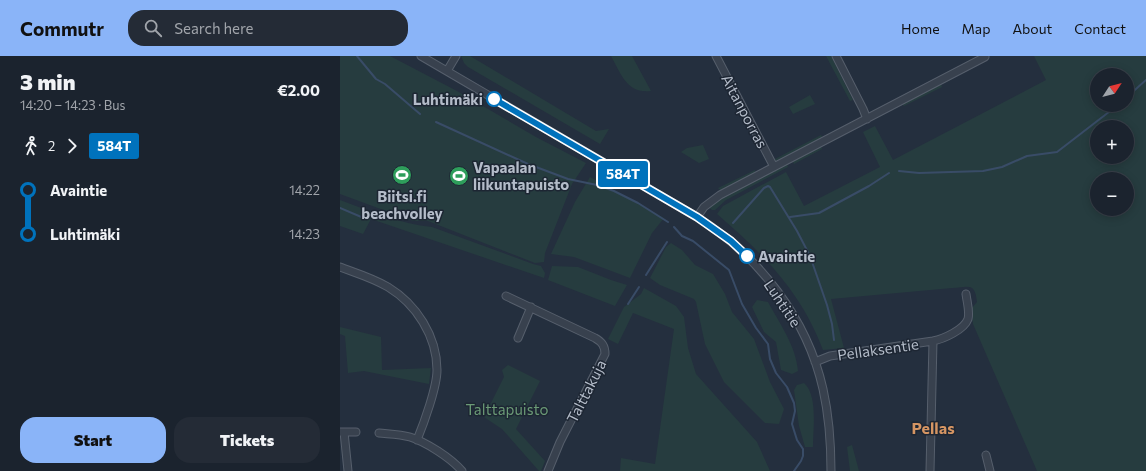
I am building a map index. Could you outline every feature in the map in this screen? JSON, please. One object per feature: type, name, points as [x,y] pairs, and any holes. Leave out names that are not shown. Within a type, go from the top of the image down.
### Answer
[{"type":"street","name":"Luhtitie","points":[[421,56],[697,217],[731,241],[747,256],[765,275],[794,316],[815,362],[823,389],[827,410],[831,447],[831,471]]},
{"type":"street","points":[[447,71],[456,56]]},
{"type":"street","name":"Aitanporras","points":[[716,56],[774,167]]},
{"type":"street","points":[[836,56],[867,119]]},
{"type":"street","points":[[697,217],[704,206],[720,195],[985,57]]},
{"type":"street","points":[[340,267],[372,279],[388,287],[400,296],[414,308],[429,334],[434,348],[437,370],[435,385],[418,440]]},
{"type":"street","points":[[933,342],[945,338],[965,324],[969,311],[966,294]]},
{"type":"street","name":"Talttakuja","points":[[506,296],[595,338],[603,344],[605,349],[605,354],[561,440],[548,471]]},
{"type":"street","points":[[518,338],[531,307]]},
{"type":"street","name":"Pellaksentie","points":[[815,362],[830,356],[933,342],[930,471]]},
{"type":"street","points":[[348,471],[342,432],[356,432]]},
{"type":"street","points":[[379,433],[408,436],[418,440],[442,454],[462,471]]},
{"type":"street","points":[[986,455],[990,471]]},
{"type":"green space","name":"Vapaalan liikuntapuisto","points":[[340,56],[390,56],[457,91],[536,137],[586,163],[572,184],[545,253],[544,262],[535,263],[428,221],[413,221],[340,194]]},
{"type":"green space","points":[[461,56],[470,56],[596,131],[609,129],[600,144],[468,67],[464,63]]},
{"type":"green space","points":[[611,56],[632,56],[651,91],[643,91],[630,86],[622,76]]},
{"type":"green space","points":[[826,56],[831,56],[853,100],[850,101]]},
{"type":"green space","points":[[1034,56],[1146,56],[1146,471],[1037,471],[973,324],[971,309],[977,302],[975,291],[970,287],[831,299],[844,348],[823,350],[804,309],[779,275],[750,244],[717,214],[723,206],[786,172],[804,206],[880,167],[863,132],[875,126],[893,160],[1046,80]]},
{"type":"green space","points":[[941,84],[942,87],[904,106],[903,105],[903,104]]},
{"type":"green space","points":[[810,95],[815,104],[793,114],[789,107]]},
{"type":"green space","points":[[821,135],[823,138],[778,161],[773,160]]},
{"type":"green space","points":[[703,145],[709,159],[699,163],[681,152],[687,148]]},
{"type":"green space","points":[[821,146],[822,149],[794,164],[792,161]]},
{"type":"green space","points":[[787,163],[788,167],[726,200],[715,210],[708,207],[718,199]]},
{"type":"green space","points":[[755,170],[755,173],[721,191],[718,188]]},
{"type":"green space","points":[[590,177],[664,218],[652,233],[630,278],[574,257],[551,254],[575,202]]},
{"type":"green space","points":[[340,200],[397,220],[432,227],[541,266],[545,273],[544,278],[371,219],[363,234],[340,226]]},
{"type":"green space","points":[[671,243],[682,250],[695,265],[713,274],[725,294],[732,312],[754,339],[770,382],[784,409],[779,424],[765,423],[724,382],[705,344],[696,302],[694,299],[660,285],[650,278],[666,247]]},
{"type":"green space","points":[[552,266],[578,267],[627,285],[615,306],[548,280]]},
{"type":"green space","points":[[644,288],[676,306],[684,317],[688,348],[696,374],[757,442],[770,471],[620,471],[621,458],[655,464],[674,329],[633,313],[618,344],[608,339],[624,307],[641,294]]},
{"type":"green space","points":[[757,300],[768,302],[791,344],[797,362],[798,371],[792,374],[781,370],[776,342],[764,332],[752,307]]},
{"type":"green space","points":[[340,327],[381,337],[382,370],[431,368],[429,384],[364,371],[348,373],[345,336],[340,334]]},
{"type":"green space","name":"Talttapuisto","points":[[508,365],[540,381],[516,429],[545,461],[541,471],[539,471],[502,429],[484,417],[504,377],[502,370]]},
{"type":"green space","points":[[804,383],[808,388],[813,404],[813,447],[805,447],[799,426],[794,390],[797,385]]},
{"type":"green space","points":[[852,445],[859,471],[850,471],[847,447]]},
{"type":"waterway","points":[[357,56],[376,79],[385,84],[420,114]]},
{"type":"waterway","points":[[1134,91],[1146,80]]},
{"type":"waterway","points":[[899,171],[919,173],[983,171],[1002,167],[1027,156],[1057,152],[1109,112]]},
{"type":"waterway","points":[[436,122],[528,164],[568,179],[597,185],[614,191],[638,203],[668,222]]},
{"type":"waterway","points":[[790,217],[819,213],[869,186],[889,173]]},
{"type":"waterway","points":[[733,223],[764,188],[768,186],[770,187],[797,231],[810,256],[827,305],[834,340]]},
{"type":"waterway","points":[[340,208],[366,219]]},
{"type":"waterway","points":[[674,227],[682,236],[693,241],[729,270],[742,304],[756,328],[768,344],[770,359],[776,373],[787,387],[794,403],[795,411],[792,424],[797,440],[803,449],[801,461],[794,471]]},
{"type":"waterway","points":[[646,275],[667,242]]},
{"type":"waterway","points":[[628,304],[639,287]]},
{"type":"bus line","name":"584T","points":[[494,99],[709,224],[747,256]]},
{"type":"place","name":"Luhtimäki","points":[[494,99]]},
{"type":"place","name":"Biitsi.fi beachvolley","points":[[402,175]]},
{"type":"place","name":"Vapaalan liikuntapuisto","points":[[459,176]]},
{"type":"place","name":"Avaintie","points":[[747,256]]},
{"type":"district","name":"Pellas","points":[[933,427]]}]
